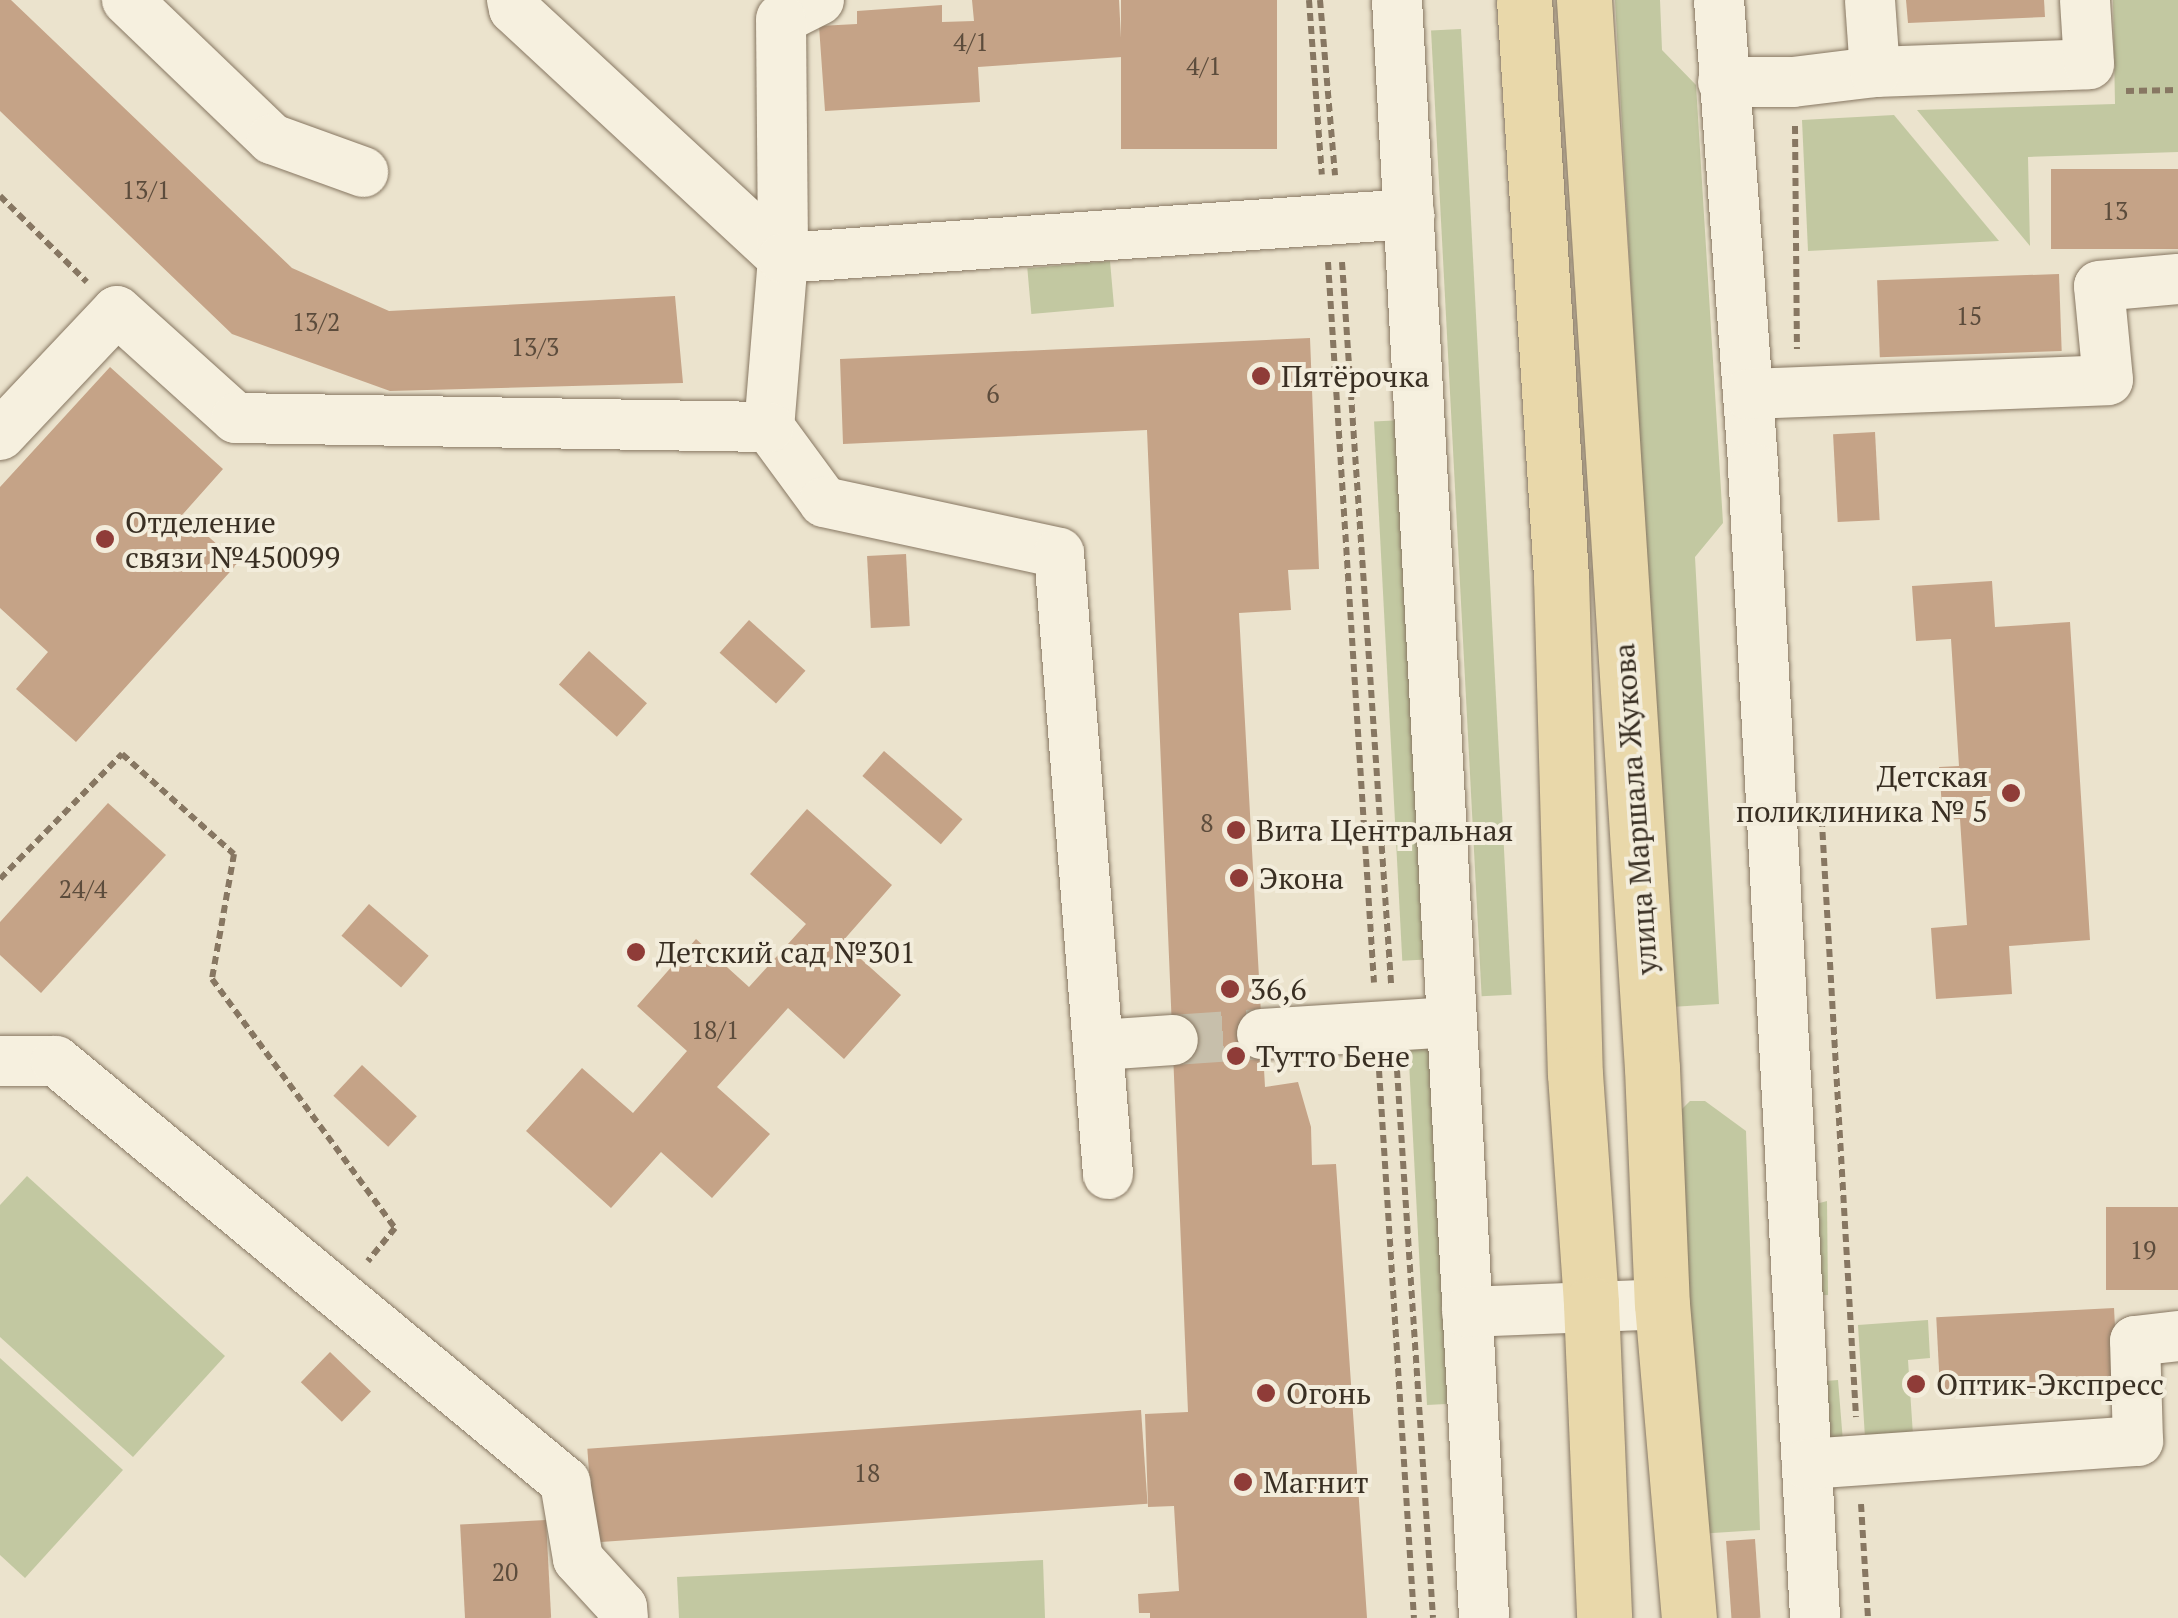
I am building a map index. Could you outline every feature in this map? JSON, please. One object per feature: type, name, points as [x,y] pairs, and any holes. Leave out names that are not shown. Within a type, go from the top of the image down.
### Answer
[{"type":"main road","name":"улица Маршала Жукова","points":[[1524,0],[1561,578],[1575,1074],[1592,1304],[1604,1618]]},
{"type":"main road","name":"улица Маршала Жукова","points":[[1584,0],[1652,1068],[1662,1304],[1688,1618]]},
{"type":"street","points":[[127,0],[272,139],[363,172]]},
{"type":"street","points":[[512,0],[514,9],[783,258],[1410,214]]},
{"type":"street","points":[[819,0],[781,19],[783,258],[769,428],[824,502],[1059,554],[1108,1174]]},
{"type":"street","points":[[1397,0],[1484,1618]]},
{"type":"street","points":[[1719,0],[1748,394],[1815,1618]]},
{"type":"street","points":[[1870,0],[1875,72]]},
{"type":"street","points":[[1723,82],[1793,82],[1875,72],[2089,64],[2085,0]]},
{"type":"street","points":[[1748,394],[2108,380],[2099,286],[2178,279]]},
{"type":"street","points":[[0,435],[116,311],[236,418],[769,428]]},
{"type":"street","points":[[1262,1034],[1452,1022]]},
{"type":"street","points":[[1100,1044],[1173,1040]]},
{"type":"street","points":[[0,1061],[56,1061],[566,1482],[578,1559],[622,1607],[623,1618]]},
{"type":"street","points":[[1467,1312],[1662,1304]]},
{"type":"street","points":[[1807,1464],[2138,1441],[2135,1340],[2178,1336]]},
{"type":"path","points":[[1308,0],[1332,219],[1385,1026],[1414,1618]]},
{"type":"path","points":[[1320,0],[1385,1026],[1433,1618]]},
{"type":"path","points":[[1793,82],[1798,392]]},
{"type":"path","points":[[0,196],[116,311]]},
{"type":"path","points":[[0,879],[122,754],[234,854],[212,979],[395,1228],[340,1294]]},
{"type":"path","points":[[1820,788],[1868,1618]]},
{"type":"green space","points":[[1615,0],[1660,0],[1662,50],[1696,85],[1723,523],[1695,557],[1719,1004],[1671,1007]]},
{"type":"green space","points":[[2113,0],[2178,0],[2178,152],[2028,157],[2030,246],[1917,110],[2115,104]]},
{"type":"green space","points":[[1461,29],[1512,995],[1482,996],[1431,31]]},
{"type":"green space","points":[[1894,115],[1999,241],[1808,251],[1802,120]]},
{"type":"green space","points":[[1110,261],[1114,307],[1031,314],[1027,268]]},
{"type":"green space","points":[[1403,420],[1431,959],[1402,961],[1374,422]]},
{"type":"green space","points":[[1436,1042],[1455,1404],[1427,1405],[1408,1043]]},
{"type":"green space","points":[[1690,1101],[1705,1101],[1746,1131],[1760,1530],[1697,1534],[1682,1109]]},
{"type":"green space","points":[[27,1176],[225,1356],[133,1457],[0,1337],[0,1205]]},
{"type":"green space","points":[[1827,1201],[1828,1295],[1805,1296],[1816,1204]]},
{"type":"green space","points":[[1928,1320],[1930,1358],[1908,1360],[1913,1435],[1865,1438],[1858,1325]]},
{"type":"green space","points":[[0,1358],[123,1470],[25,1578],[0,1555]]},
{"type":"green space","points":[[1838,1380],[1843,1442],[1828,1444],[1813,1382]]},
{"type":"green space","points":[[1043,1560],[1045,1618],[679,1618],[677,1577]]},
{"type":"building","points":[[0,0],[11,0],[292,268],[389,311],[675,296],[683,383],[390,391],[232,334],[0,111]]},
{"type":"building","points":[[972,0],[1119,0],[1122,57],[978,67],[980,102],[825,111],[819,26],[857,24],[857,11],[942,5],[942,22],[974,21]]},
{"type":"building","points":[[1121,0],[1277,0],[1277,149],[1121,149]]},
{"type":"building","points":[[1906,0],[2044,0],[2045,17],[1908,23]]},
{"type":"building","points":[[2051,169],[2178,169],[2178,249],[2051,249]]},
{"type":"building","points":[[2059,274],[2062,351],[1880,357],[1877,280]]},
{"type":"building","points":[[1310,338],[1319,569],[1288,570],[1291,610],[1239,613],[1265,1087],[1298,1082],[1311,1127],[1312,1165],[1336,1164],[1367,1618],[1150,1618],[1150,1613],[1139,1613],[1138,1594],[1179,1591],[1174,1506],[1148,1507],[1145,1414],[1188,1412],[1147,430],[843,444],[840,359]]},
{"type":"building","name":"Отделение связи №450099","points":[[110,367],[223,469],[183,514],[238,563],[76,742],[16,689],[48,652],[0,608],[0,487]]},
{"type":"building","points":[[1875,432],[1880,520],[1838,522],[1833,434]]},
{"type":"building","points":[[906,554],[910,626],[871,628],[867,556]]},
{"type":"building","name":"Детская поликлиника № 5","points":[[1992,581],[1995,627],[2070,622],[2090,940],[2009,946],[2012,994],[1936,999],[1931,928],[1967,925],[1960,819],[1943,820],[1939,767],[1959,766],[1951,639],[1916,641],[1912,586]]},
{"type":"building","points":[[749,620],[805,671],[776,704],[720,653]]},
{"type":"building","points":[[589,651],[647,703],[617,737],[559,684]]},
{"type":"building","points":[[884,751],[962,819],[941,844],[862,776]]},
{"type":"building","points":[[108,803],[166,855],[41,993],[0,955],[0,922]]},
{"type":"building","points":[[807,809],[892,885],[842,942],[901,995],[844,1059],[788,1008],[717,1087],[770,1134],[712,1198],[661,1152],[611,1208],[526,1131],[582,1068],[633,1113],[687,1051],[637,1006],[696,939],[749,987],[806,924],[750,874]]},
{"type":"building","points":[[369,904],[429,956],[401,988],[341,936]]},
{"type":"building","points":[[362,1065],[417,1116],[388,1147],[333,1096]]},
{"type":"building","points":[[2106,1207],[2178,1207],[2178,1290],[2106,1290]]},
{"type":"building","points":[[2114,1308],[2118,1388],[1940,1397],[1936,1317]]},
{"type":"building","points":[[330,1352],[371,1392],[342,1422],[301,1382]]},
{"type":"building","points":[[1141,1410],[1148,1504],[594,1542],[587,1449]]},
{"type":"building","points":[[546,1520],[551,1618],[465,1618],[460,1525]]},
{"type":"building","points":[[1755,1539],[1761,1618],[1731,1618],[1726,1541]]},
{"type":"tunnel","points":[[1173,1040],[1262,1034]]},
{"type":"place","name":"Пятёрочка","points":[[1261,376]]},
{"type":"place","name":"Отделение связи №450099","points":[[105,539]]},
{"type":"place","name":"Детская поликлиника № 5","points":[[2011,793]]},
{"type":"place","name":"Вита Центральная","points":[[1236,830]]},
{"type":"place","name":"Экона","points":[[1239,878]]},
{"type":"place","name":"Детский сад №301","points":[[636,952]]},
{"type":"place","name":"36,6","points":[[1230,989]]},
{"type":"place","name":"Тутто Бене","points":[[1236,1056]]},
{"type":"place","name":"Оптик-Экспресс","points":[[1916,1384]]},
{"type":"place","name":"Огонь","points":[[1266,1393]]},
{"type":"place","name":"Магнит","points":[[1243,1482]]}]
